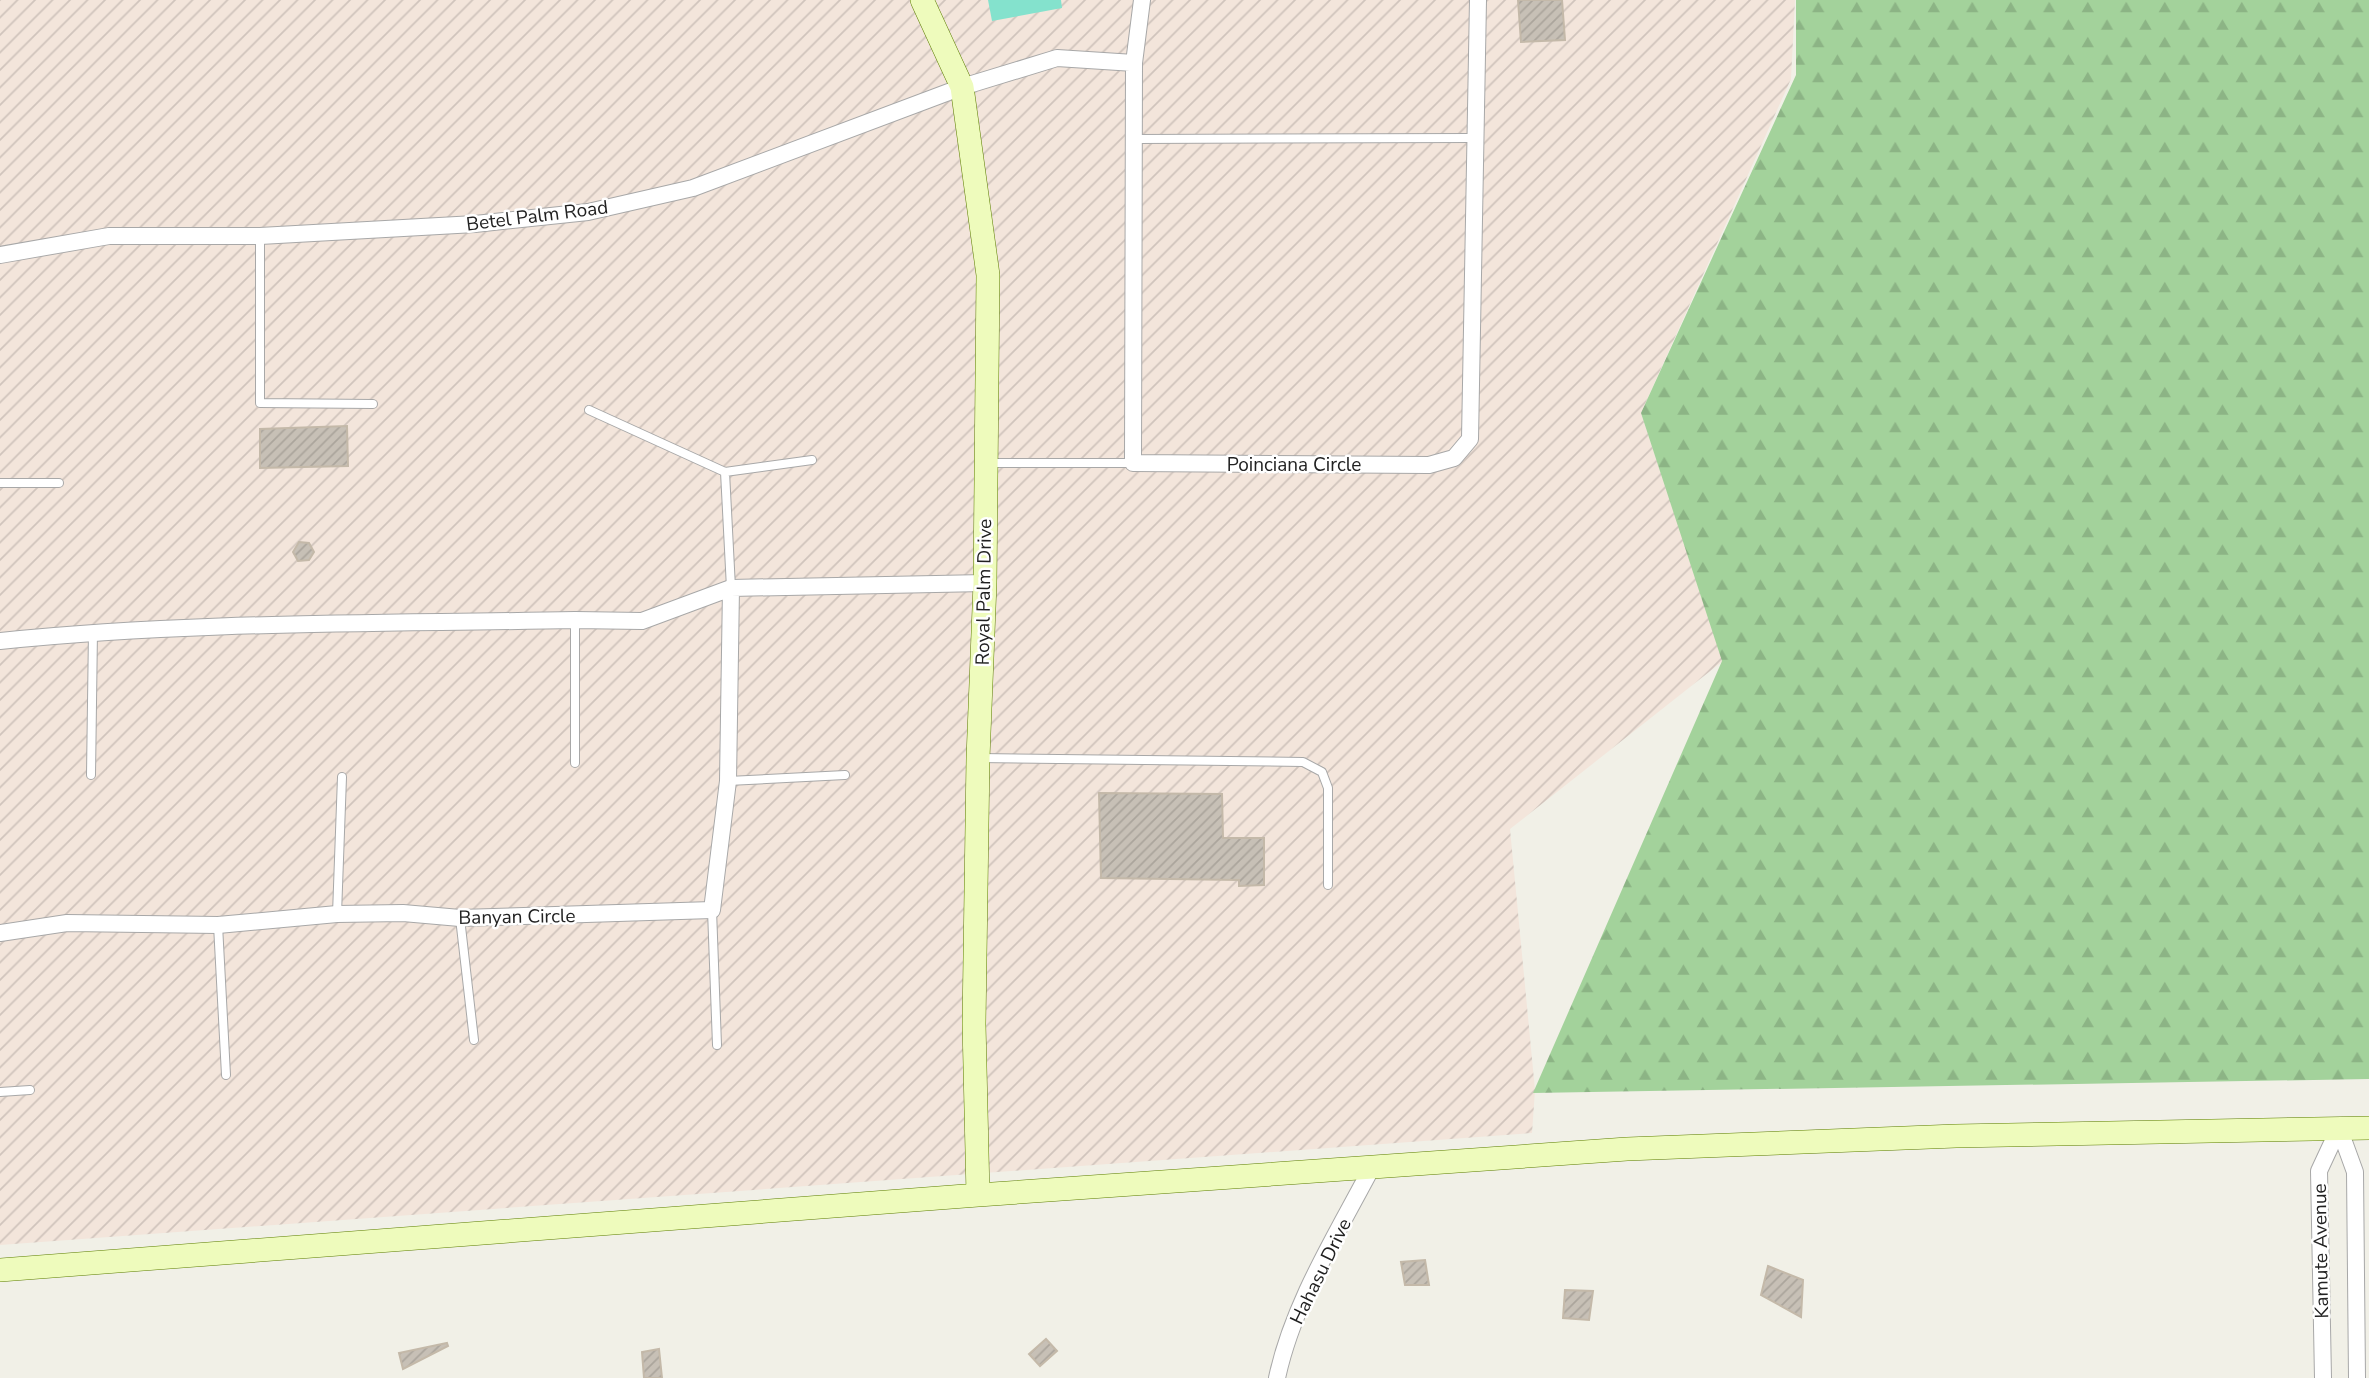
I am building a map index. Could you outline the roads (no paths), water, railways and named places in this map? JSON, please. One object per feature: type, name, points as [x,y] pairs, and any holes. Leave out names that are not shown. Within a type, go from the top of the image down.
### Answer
[{"type":"main road","name":"Royal Palm Drive","points":[[922,0],[962,87],[988,275],[985,583],[978,758],[974,1024],[978,1195]]},
{"type":"main road","points":[[0,1270],[978,1195],[1627,1149],[1817,1140],[2369,1128]]},
{"type":"street","points":[[1133,463],[1134,62],[1142,0]]},
{"type":"street","name":"Poinciana Circle","points":[[1133,463],[1429,465],[1454,458],[1470,439],[1478,0]]},
{"type":"street","name":"Betel Palm Road","points":[[0,255],[109,236],[260,236],[475,224],[588,212],[693,188],[962,87],[1057,58],[1134,62]]},
{"type":"street","points":[[0,641],[93,631],[575,620],[642,621],[731,588],[985,583]]},
{"type":"street","points":[[712,910],[728,780],[731,588]]},
{"type":"street","name":"Banyan Circle","points":[[0,933],[67,923],[218,925],[337,914],[402,913],[460,918],[712,910]]},
{"type":"street","name":"Kamute Avenue","points":[[2323,1378],[2319,1171],[2339,1128]]},
{"type":"street","name":"Kamute Avenue","points":[[2339,1128],[2355,1172],[2357,1378]]},
{"type":"street","name":"Hahasu Drive","points":[[1277,1378],[1283,1351],[1308,1293],[1373,1167]]},
{"type":"lane","points":[[1135,139],[1475,138]]},
{"type":"lane","points":[[260,236],[260,403],[373,404]]},
{"type":"lane","points":[[589,410],[725,472],[812,460]]},
{"type":"lane","points":[[985,463],[1133,463]]},
{"type":"lane","points":[[725,472],[731,588]]},
{"type":"lane","points":[[0,482],[59,483]]},
{"type":"lane","points":[[575,620],[575,763]]},
{"type":"lane","points":[[91,775],[93,631]]},
{"type":"lane","points":[[978,758],[1303,762],[1322,772],[1328,788],[1328,885]]},
{"type":"lane","points":[[728,780],[845,775]]},
{"type":"lane","points":[[337,914],[342,777]]},
{"type":"lane","points":[[712,910],[717,1045]]},
{"type":"lane","points":[[460,918],[474,1040]]},
{"type":"lane","points":[[218,925],[226,1075]]},
{"type":"lane","points":[[0,1092],[30,1090]]}]
